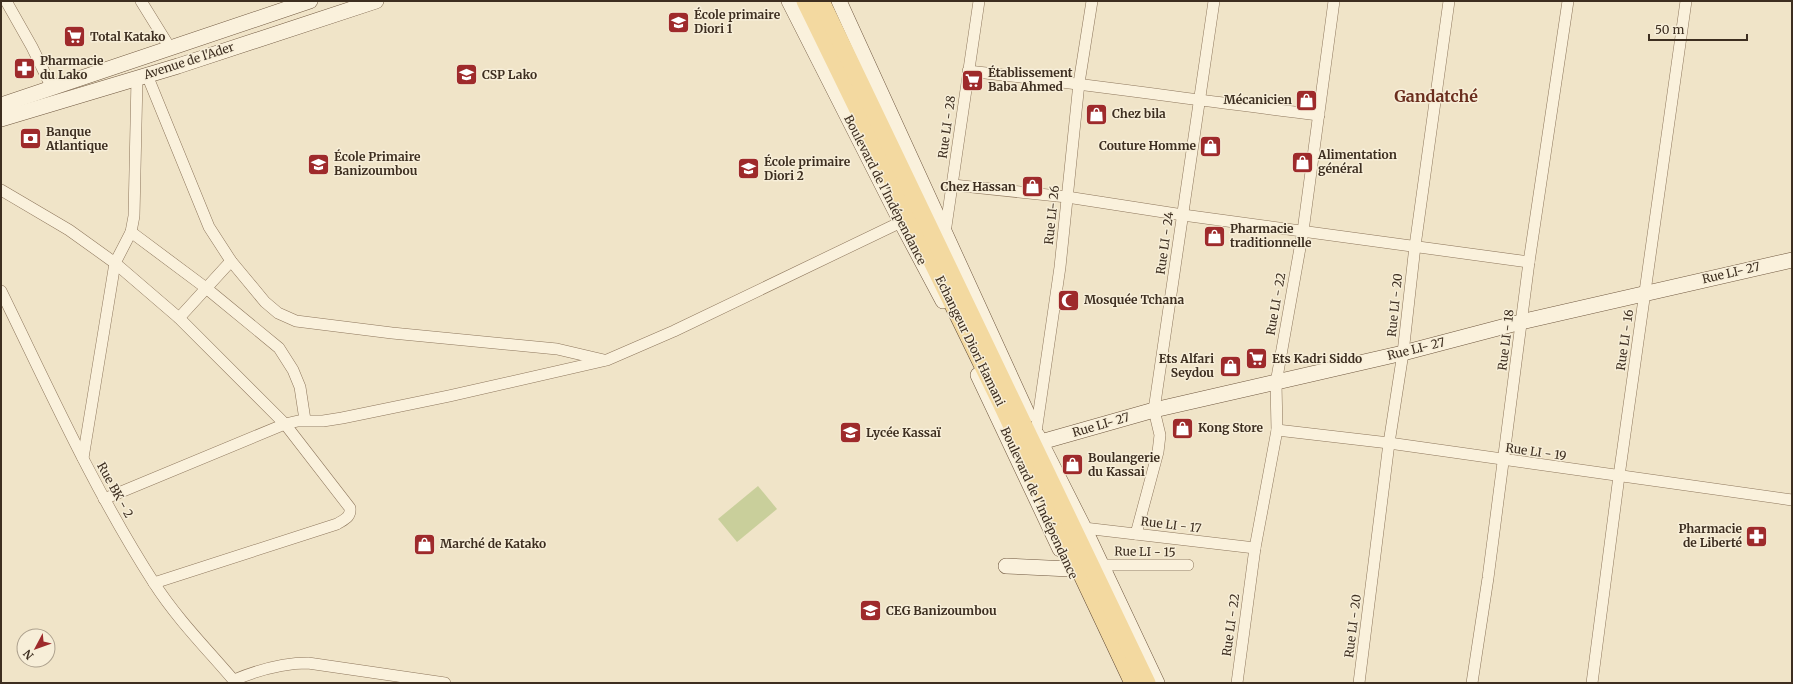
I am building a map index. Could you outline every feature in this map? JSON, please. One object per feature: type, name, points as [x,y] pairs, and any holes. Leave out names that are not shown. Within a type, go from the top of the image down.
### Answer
[{"type":"main road","name":"Avenue de l'Ader","points":[[1,105],[310,1]]},
{"type":"main road","name":"Avenue de l'Ader","points":[[1,119],[142,77],[376,1]]},
{"type":"main road","name":"Boulevard de l'Indépendance","points":[[789,1],[901,222],[951,316],[1070,569],[1126,683]]},
{"type":"main road","name":"Echangeur Diori Hamani","points":[[805,1],[1147,683]]},
{"type":"main road","name":"Echangeur Diori Hamani","points":[[821,1],[948,265],[1005,399],[1133,683]]},
{"type":"main road","points":[[839,1],[1038,437],[1102,565],[1157,683]]},
{"type":"main road","points":[[920,178],[948,265]]},
{"type":"main road","name":"Rue LI- 27","points":[[1038,437],[1276,383],[1403,353],[1521,322],[1792,260]]},
{"type":"main road","points":[[951,316],[1005,399]]},
{"type":"main road","points":[[1006,566],[1070,569]]},
{"type":"street","points":[[6,1],[52,88]]},
{"type":"street","points":[[141,1],[170,48]]},
{"type":"street","name":"Rue LI - 28","points":[[945,233],[979,1]]},
{"type":"street","name":"Rue LI- 26","points":[[1038,437],[1060,267],[1080,83],[1092,1]]},
{"type":"street","name":"Rue LI - 24","points":[[1136,534],[1158,452],[1160,435],[1154,410],[1214,1]]},
{"type":"street","name":"Rue LI - 22","points":[[1237,683],[1255,548],[1277,430],[1276,383],[1303,231],[1334,1]]},
{"type":"street","name":"Rue LI - 20","points":[[1359,683],[1389,443],[1403,353],[1415,246],[1449,1]]},
{"type":"street","name":"Rue LI - 18","points":[[1472,683],[1529,262],[1568,1]]},
{"type":"street","name":"Rue LI - 16","points":[[1592,683],[1619,476],[1686,1]]},
{"type":"street","points":[[968,71],[1080,83],[1199,101],[1319,115]]},
{"type":"street","points":[[82,458],[115,264],[131,232],[135,203],[142,77]]},
{"type":"street","points":[[142,77],[208,227],[231,261],[271,308],[287,318],[296,321],[392,333],[557,349],[607,360]]},
{"type":"street","points":[[953,185],[1067,197],[1182,215],[1529,262]]},
{"type":"street","points":[[1,190],[69,230],[115,264],[179,318],[285,424],[347,502],[350,508],[350,514],[347,518],[337,524],[154,583]]},
{"type":"street","points":[[104,499],[285,424],[305,420],[323,421],[342,418],[449,396],[607,360],[681,328],[901,222]]},
{"type":"street","points":[[131,232],[206,288],[279,348],[293,370],[300,388],[305,420]]},
{"type":"street","points":[[179,318],[231,261]]},
{"type":"street","name":"Rue BK - 2","points":[[1,291],[82,458],[104,499],[154,583],[170,606],[235,681]]},
{"type":"street","name":"Rue LI - 19","points":[[1277,430],[1389,443],[1792,500]]},
{"type":"street","name":"Rue LI - 17","points":[[1084,528],[1255,548]]},
{"type":"street","name":"Rue LI - 15","points":[[1102,565],[1188,565]]},
{"type":"street","points":[[235,681],[264,669],[293,663],[329,665],[394,680],[445,683]]},
{"type":"green space","points":[[758,486],[777,509],[737,542],[718,519]]},
{"type":"place","name":"École primaire Diori 1","points":[[679,22]]},
{"type":"place","name":"Total Katako","points":[[74,37]]},
{"type":"place","name":"Pharmacie du Lako","points":[[24,68]]},
{"type":"place","name":"CSP Lako","points":[[466,75]]},
{"type":"place","name":"Établissement Baba Ahmed","points":[[972,80]]},
{"type":"place","name":"Mécanicien","points":[[1307,100]]},
{"type":"place","name":"Chez bila","points":[[1096,114]]},
{"type":"place","name":"Banque Atlantique","points":[[30,139]]},
{"type":"place","name":"Couture Homme","points":[[1211,146]]},
{"type":"place","name":"Alimentation général","points":[[1302,162]]},
{"type":"place","name":"École Primaire Banizoumbou","points":[[318,164]]},
{"type":"place","name":"École primaire Diori 2","points":[[749,169]]},
{"type":"place","name":"Chez Hassan","points":[[1032,187]]},
{"type":"place","name":"Pharmacie traditionnelle","points":[[1215,236]]},
{"type":"place","name":"Mosquée Tchana","points":[[1069,300]]},
{"type":"place","name":"Ets Kadri Siddo","points":[[1257,359]]},
{"type":"place","name":"Ets Alfari Seydou","points":[[1230,366]]},
{"type":"place","name":"Kong Store","points":[[1182,428]]},
{"type":"place","name":"Lycée Kassaï","points":[[850,433]]},
{"type":"place","name":"Boulangerie du Kassai","points":[[1073,465]]},
{"type":"place","name":"Pharmacie de Liberté","points":[[1757,536]]},
{"type":"place","name":"Marché de Katako","points":[[425,544]]},
{"type":"place","name":"CEG Banizoumbou","points":[[870,611]]},
{"type":"district","name":"Gandatché","points":[[1436,96]]}]
